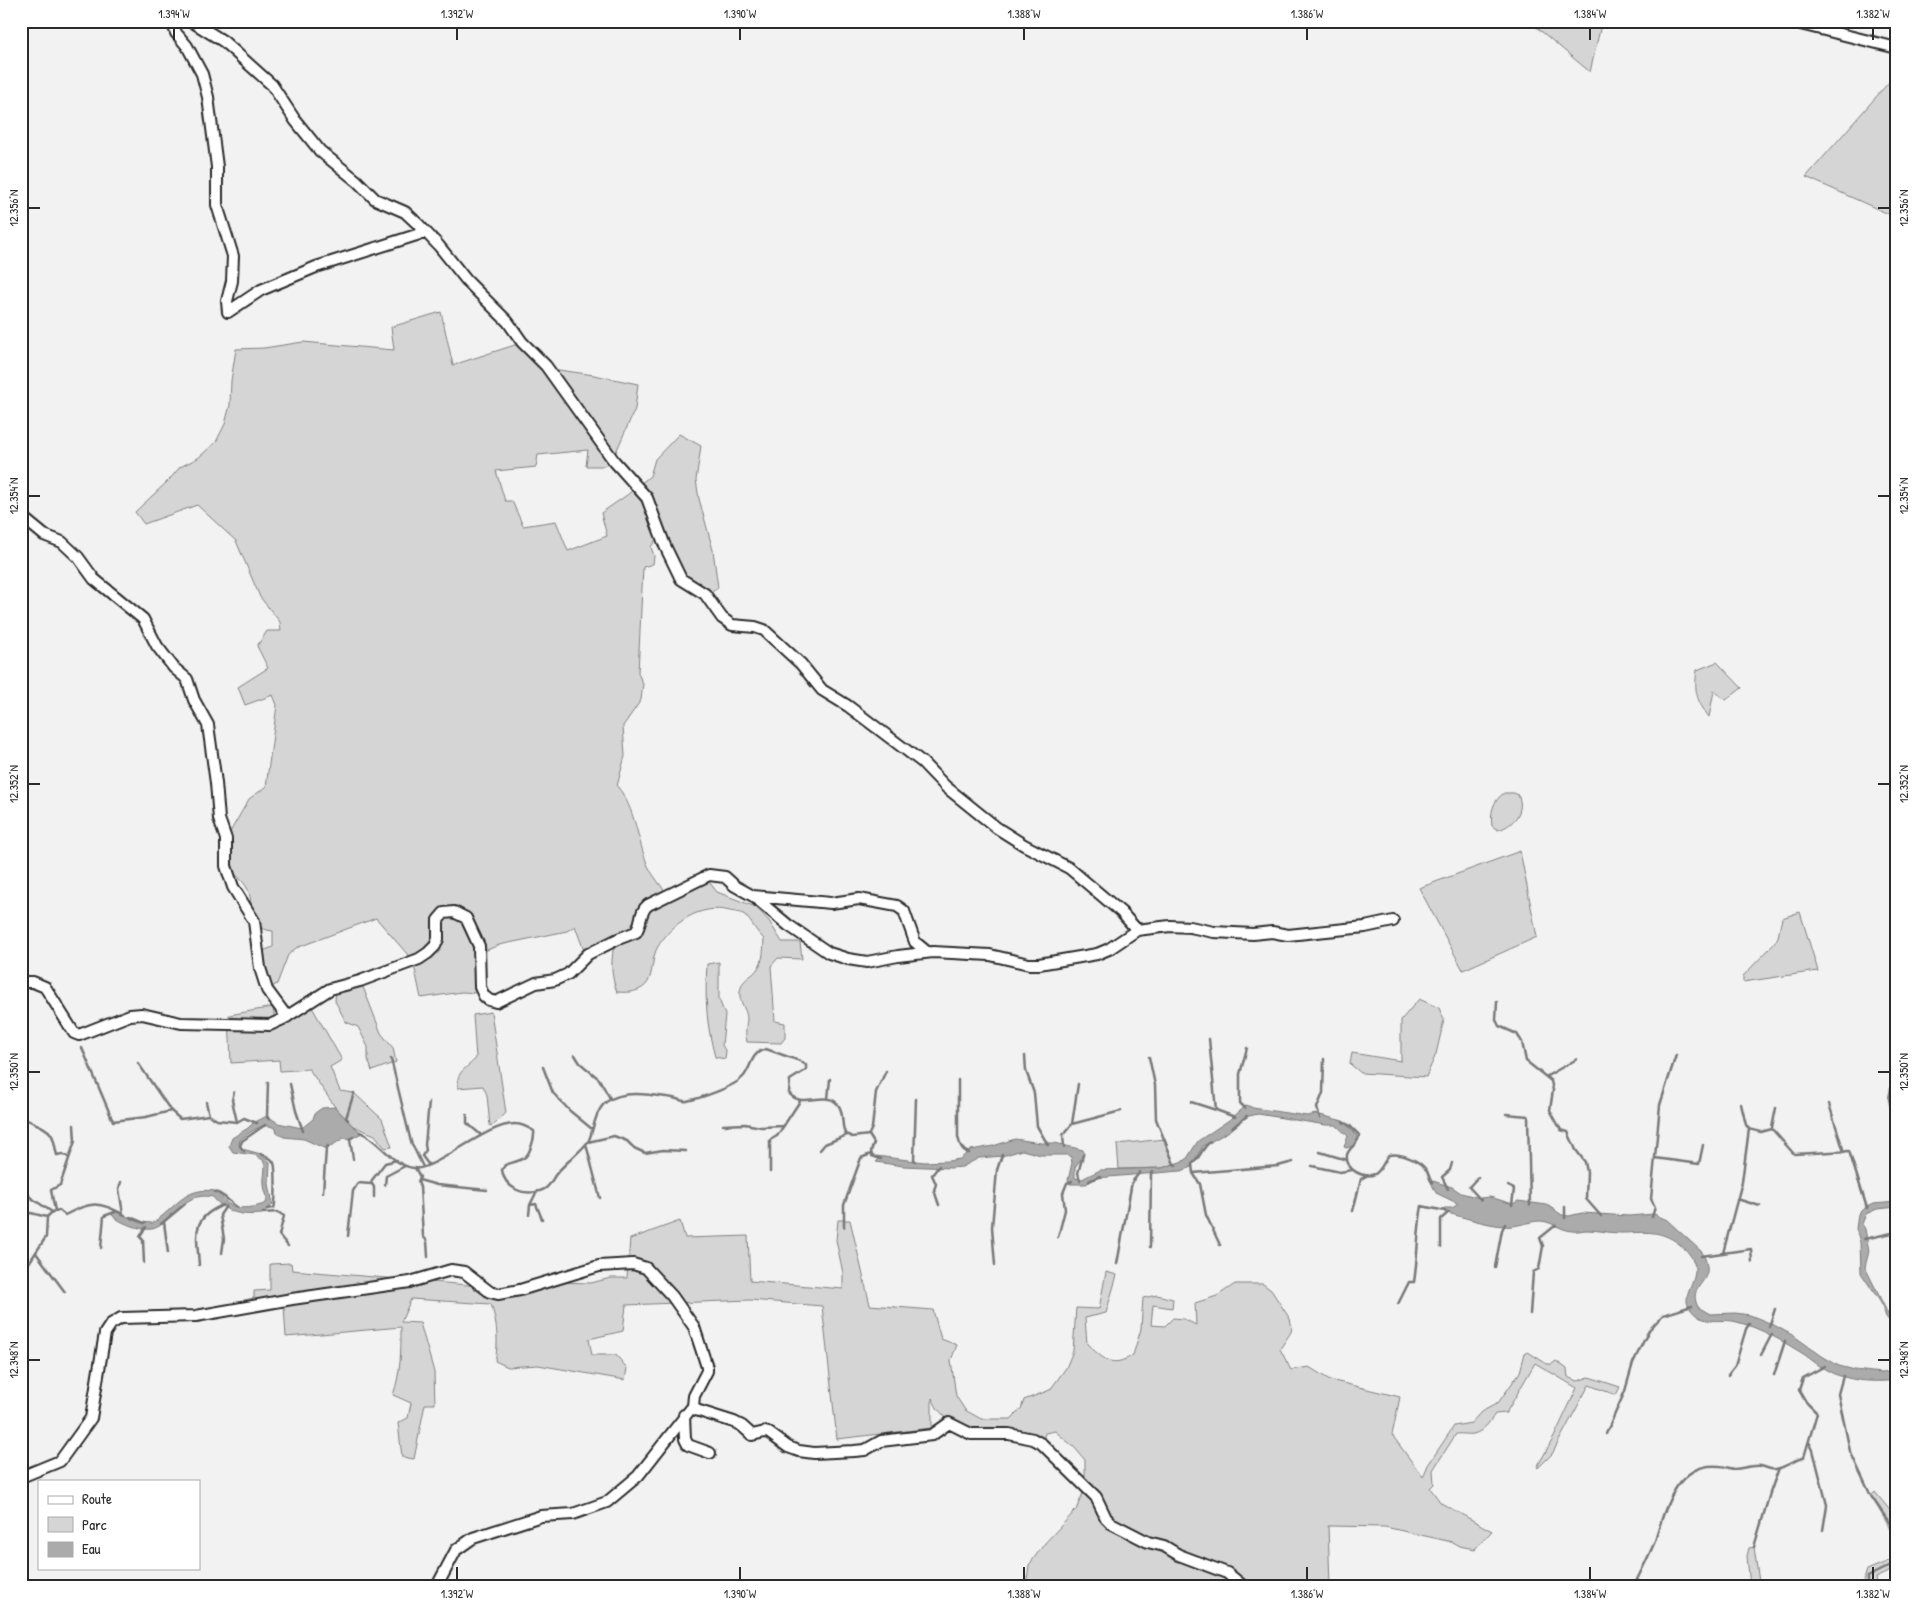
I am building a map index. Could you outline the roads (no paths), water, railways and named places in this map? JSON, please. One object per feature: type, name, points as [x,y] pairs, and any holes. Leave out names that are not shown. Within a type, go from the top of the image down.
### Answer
[{"type":"street","points":[[172,21],[176,33],[187,46],[202,74],[208,98],[217,167],[217,206],[233,256],[228,312],[262,290],[316,267],[426,232]]},
{"type":"street","points":[[191,21],[222,42],[272,85],[295,120],[320,151],[357,181],[375,199],[406,212],[439,246],[467,281],[508,322],[522,342],[546,366],[614,460],[644,493],[665,546],[681,579],[706,594],[719,616],[729,624],[764,630],[801,664],[822,690],[848,706],[922,762],[946,787],[997,828],[1024,845],[1070,868],[1121,912],[1137,930]]},
{"type":"street","points":[[1788,21],[1897,48]]},
{"type":"street","points":[[21,516],[44,535],[62,542],[78,557],[94,580],[143,618],[156,646],[174,668],[187,679],[194,700],[208,725],[219,819],[226,839],[226,866],[228,873],[239,899],[254,921],[260,968],[267,990],[287,1016]]},
{"type":"street","points":[[21,982],[33,982],[45,988],[74,1033],[79,1035],[130,1015],[142,1014],[182,1023],[270,1025],[330,989],[360,981],[419,959],[435,946],[438,939],[438,920],[444,913],[454,912],[466,918],[480,946],[480,987],[484,996],[496,1002],[536,983],[555,980],[568,974],[588,954],[618,938],[636,932],[640,925],[642,911],[648,905],[711,875],[725,877],[735,886],[753,896],[788,925],[830,953],[848,959],[867,962],[927,952],[990,955],[1029,964],[1039,964],[1097,954],[1109,949],[1137,930],[1170,926],[1190,927],[1214,932],[1252,934],[1272,932],[1288,935],[1365,927],[1393,921]]},
{"type":"street","points":[[753,896],[831,903],[859,899],[897,906],[904,911],[915,942],[927,952]]},
{"type":"street","points":[[21,1477],[60,1461],[91,1418],[105,1333],[116,1320],[196,1316],[292,1299],[410,1282],[451,1270],[464,1272],[492,1293],[498,1294],[520,1290],[599,1266],[625,1264],[646,1268],[672,1296],[694,1327],[706,1359],[707,1371],[694,1396],[693,1406],[638,1476],[607,1502],[573,1514],[541,1516],[473,1538],[456,1550],[437,1586]]},
{"type":"street","points":[[693,1406],[698,1411],[742,1426],[752,1435],[769,1433],[788,1447],[814,1453],[865,1450],[881,1440],[932,1435],[949,1423],[971,1434],[1009,1434],[1033,1438],[1042,1444],[1096,1497],[1106,1518],[1111,1523],[1148,1542],[1164,1546],[1179,1555],[1227,1573],[1243,1586]]},
{"type":"street","points":[[684,1416],[684,1438],[688,1445],[710,1453]]},
{"type":"water","points":[[1247,1105],[1253,1108],[1307,1116],[1316,1114],[1343,1121],[1357,1136],[1357,1141],[1353,1146],[1344,1147],[1348,1136],[1336,1125],[1258,1114],[1238,1122],[1228,1132],[1203,1146],[1190,1168],[1181,1171],[1096,1178],[1086,1184],[1070,1184],[1068,1180],[1072,1163],[1071,1157],[1067,1155],[1041,1155],[1022,1150],[1002,1156],[979,1158],[962,1167],[950,1168],[903,1166],[876,1162],[879,1159],[876,1156],[924,1162],[948,1161],[960,1159],[971,1150],[1015,1139],[1055,1143],[1083,1150],[1084,1155],[1075,1167],[1075,1178],[1082,1179],[1100,1170],[1162,1168],[1186,1160],[1198,1141],[1232,1118]]},
{"type":"water","points":[[335,1107],[362,1133],[350,1139],[344,1138],[326,1149],[304,1139],[284,1137],[277,1133],[276,1129],[267,1126],[257,1128],[240,1140],[239,1144],[242,1149],[261,1154],[270,1162],[269,1184],[273,1204],[262,1214],[241,1214],[223,1207],[213,1197],[202,1196],[193,1198],[185,1203],[159,1226],[152,1229],[143,1229],[129,1225],[112,1215],[114,1211],[140,1222],[152,1223],[180,1200],[195,1192],[204,1190],[215,1191],[226,1202],[235,1207],[251,1207],[266,1203],[267,1198],[264,1187],[265,1166],[263,1160],[255,1155],[233,1152],[229,1146],[232,1138],[265,1117],[269,1117],[278,1123],[302,1128],[322,1108]]},
{"type":"water","points":[[1430,1180],[1452,1187],[1461,1193],[1480,1198],[1490,1197],[1513,1204],[1518,1201],[1547,1205],[1562,1215],[1569,1216],[1582,1213],[1629,1216],[1654,1214],[1667,1220],[1703,1254],[1707,1264],[1707,1272],[1696,1292],[1695,1296],[1698,1307],[1710,1314],[1735,1313],[1750,1315],[1794,1336],[1839,1366],[1881,1373],[1897,1371],[1897,1380],[1864,1381],[1839,1376],[1823,1368],[1781,1340],[1755,1328],[1731,1321],[1705,1320],[1700,1318],[1689,1307],[1687,1300],[1694,1278],[1693,1261],[1687,1251],[1668,1237],[1649,1232],[1574,1231],[1540,1221],[1508,1226],[1481,1222],[1444,1212],[1444,1208],[1452,1208],[1457,1203],[1436,1193]]},
{"type":"water","points":[[1897,1202],[1897,1207],[1877,1209],[1866,1214],[1862,1224],[1865,1229],[1869,1251],[1865,1267],[1891,1320],[1897,1326],[1897,1330],[1886,1317],[1881,1303],[1861,1273],[1860,1242],[1856,1229],[1858,1214],[1863,1209],[1873,1204]]},
{"type":"waterway","points":[[1497,1002],[1496,1020],[1499,1026],[1517,1034],[1522,1042],[1526,1061],[1551,1081],[1553,1090],[1550,1110],[1561,1130],[1568,1132],[1576,1150],[1585,1162],[1587,1172],[1586,1199],[1601,1216]]},
{"type":"waterway","points":[[1209,1039],[1216,1110],[1235,1117]]},
{"type":"waterway","points":[[1894,1039],[1891,1060],[1892,1083],[1889,1099],[1897,1136]]},
{"type":"waterway","points":[[82,1048],[113,1121],[146,1117],[171,1111],[180,1119],[209,1115],[217,1120],[237,1122],[244,1118],[257,1123]]},
{"type":"waterway","points":[[1245,1108],[1240,1103],[1240,1074],[1247,1048]]},
{"type":"waterway","points":[[360,1132],[374,1141],[399,1163],[418,1168],[439,1160],[472,1140],[495,1129],[506,1125],[523,1125],[534,1131],[530,1150],[524,1158],[505,1165],[502,1170],[507,1182],[517,1190],[536,1192],[548,1186],[560,1169],[587,1143],[599,1110],[606,1102],[621,1095],[630,1094],[673,1098],[682,1101],[693,1100],[739,1081],[746,1073],[754,1057],[766,1049],[806,1065],[806,1070],[790,1080],[789,1093],[794,1098],[800,1100],[822,1098],[834,1101],[841,1109],[845,1133],[852,1137],[869,1135],[874,1143],[871,1151],[872,1156],[881,1159]]},
{"type":"waterway","points":[[575,1055],[580,1063],[599,1079],[611,1100]]},
{"type":"waterway","points":[[1652,1217],[1655,1207],[1651,1199],[1660,1105],[1676,1055]]},
{"type":"waterway","points":[[1025,1056],[1026,1071],[1034,1093],[1037,1126],[1048,1145]]},
{"type":"waterway","points":[[1149,1057],[1155,1085],[1156,1119],[1176,1165]]},
{"type":"waterway","points":[[391,1059],[411,1142],[423,1167]]},
{"type":"waterway","points":[[1320,1118],[1317,1108],[1323,1093],[1324,1059]]},
{"type":"waterway","points":[[1547,1076],[1577,1059]]},
{"type":"waterway","points":[[138,1063],[171,1111]]},
{"type":"waterway","points":[[543,1067],[553,1093],[570,1111],[592,1129]]},
{"type":"waterway","points":[[869,1134],[872,1128],[876,1092],[886,1071]]},
{"type":"waterway","points":[[828,1099],[830,1079]]},
{"type":"waterway","points":[[958,1080],[958,1137],[961,1147],[969,1153]]},
{"type":"waterway","points":[[268,1082],[267,1117],[269,1119]]},
{"type":"waterway","points":[[290,1084],[303,1131]]},
{"type":"waterway","points":[[1072,1124],[1078,1084]]},
{"type":"waterway","points":[[234,1092],[232,1100],[237,1122]]},
{"type":"waterway","points":[[348,1120],[346,1118],[354,1093]]},
{"type":"waterway","points":[[916,1099],[914,1160],[916,1161]]},
{"type":"waterway","points":[[770,1172],[770,1140],[777,1136],[800,1101]]},
{"type":"waterway","points":[[206,1102],[209,1115]]},
{"type":"waterway","points":[[428,1164],[422,1156],[426,1150],[429,1102]]},
{"type":"waterway","points":[[1191,1102],[1216,1110]]},
{"type":"waterway","points":[[1701,1256],[1723,1253],[1742,1182],[1749,1129],[1746,1125],[1741,1104]]},
{"type":"waterway","points":[[1829,1104],[1844,1152]]},
{"type":"waterway","points":[[1772,1128],[1776,1108]]},
{"type":"waterway","points":[[1064,1147],[1063,1135],[1072,1124],[1121,1111]]},
{"type":"waterway","points":[[1506,1114],[1528,1116],[1530,1205]]},
{"type":"waterway","points":[[467,1115],[467,1123],[481,1135]]},
{"type":"waterway","points":[[1232,1128],[1247,1116]]},
{"type":"waterway","points":[[23,1118],[49,1131],[57,1155],[63,1154],[68,1157]]},
{"type":"waterway","points":[[1343,1122],[1359,1135],[1359,1138],[1347,1155],[1349,1165],[1355,1172],[1365,1175],[1375,1174],[1389,1155],[1399,1155],[1410,1158],[1424,1167],[1432,1182]]},
{"type":"waterway","points":[[55,1211],[51,1190],[60,1185],[75,1141],[74,1125]]},
{"type":"waterway","points":[[244,1151],[240,1146],[242,1141],[265,1125]]},
{"type":"waterway","points":[[723,1125],[784,1126]]},
{"type":"waterway","points":[[1749,1129],[1761,1132],[1772,1129],[1794,1154],[1849,1151],[1867,1208]]},
{"type":"waterway","points":[[820,1150],[825,1144],[847,1135]]},
{"type":"waterway","points":[[588,1142],[614,1136],[627,1141],[634,1148],[645,1153],[663,1150],[686,1151]]},
{"type":"waterway","points":[[353,1137],[350,1139],[353,1159]]},
{"type":"waterway","points":[[1192,1164],[1210,1142]]},
{"type":"waterway","points":[[586,1144],[600,1198]]},
{"type":"waterway","points":[[1655,1158],[1699,1164],[1703,1145]]},
{"type":"waterway","points":[[323,1192],[326,1149],[328,1146]]},
{"type":"waterway","points":[[1320,1152],[1347,1160]]},
{"type":"waterway","points":[[261,1154],[271,1158],[275,1166],[275,1205],[274,1208],[267,1209]]},
{"type":"waterway","points":[[844,1227],[844,1205],[861,1158],[871,1154]]},
{"type":"waterway","points":[[995,1265],[992,1227],[997,1170],[1002,1155]]},
{"type":"waterway","points":[[1080,1180],[1078,1173],[1083,1155]]},
{"type":"waterway","points":[[348,1236],[353,1191],[358,1183],[371,1184],[385,1163],[397,1160]]},
{"type":"waterway","points":[[1193,1173],[1278,1166],[1293,1162]]},
{"type":"waterway","points":[[1448,1189],[1442,1177],[1450,1170],[1452,1163]]},
{"type":"waterway","points":[[1192,1164],[1193,1173],[1200,1184],[1206,1215],[1220,1245]]},
{"type":"waterway","points":[[385,1185],[386,1176],[405,1166]]},
{"type":"waterway","points":[[939,1166],[932,1175],[936,1184],[934,1190],[939,1205]]},
{"type":"waterway","points":[[1312,1166],[1340,1172],[1352,1170]]},
{"type":"waterway","points":[[415,1168],[420,1177],[418,1182],[420,1187],[423,1236],[427,1241],[428,1257]]},
{"type":"waterway","points":[[1117,1264],[1132,1182],[1140,1172]]},
{"type":"waterway","points":[[1150,1247],[1151,1173],[1153,1172]]},
{"type":"waterway","points":[[1353,1211],[1361,1179],[1368,1175]]},
{"type":"waterway","points":[[1089,1181],[1100,1176]]},
{"type":"waterway","points":[[1478,1177],[1469,1187],[1481,1200]]},
{"type":"waterway","points":[[419,1180],[437,1185],[487,1190]]},
{"type":"waterway","points":[[21,1181],[30,1197],[52,1212]]},
{"type":"waterway","points":[[1058,1237],[1065,1210],[1063,1193],[1067,1183],[1072,1181]]},
{"type":"waterway","points":[[121,1182],[119,1189],[123,1214]]},
{"type":"waterway","points":[[372,1184],[374,1187],[374,1197]]},
{"type":"waterway","points":[[1508,1186],[1514,1189],[1512,1205]]},
{"type":"waterway","points":[[529,1215],[530,1205],[537,1191]]},
{"type":"waterway","points":[[215,1192],[224,1196],[237,1207]]},
{"type":"waterway","points":[[1737,1199],[1760,1206]]},
{"type":"waterway","points":[[21,1275],[46,1237],[47,1217],[52,1212],[59,1210],[65,1215],[82,1207],[95,1204],[108,1207],[125,1215]]},
{"type":"waterway","points":[[161,1224],[185,1204]]},
{"type":"waterway","points":[[530,1205],[536,1204],[542,1219]]},
{"type":"waterway","points":[[199,1265],[197,1236],[200,1222],[212,1210],[223,1205]]},
{"type":"waterway","points":[[222,1253],[224,1239],[220,1215],[226,1206]]},
{"type":"waterway","points":[[1398,1304],[1409,1282],[1414,1282],[1422,1206],[1445,1211]]},
{"type":"waterway","points":[[1565,1207],[1565,1218]]},
{"type":"waterway","points":[[101,1248],[104,1216],[115,1212]]},
{"type":"waterway","points":[[263,1213],[278,1212],[284,1216],[279,1235],[288,1246]]},
{"type":"waterway","points":[[1441,1247],[1441,1219],[1449,1212]]},
{"type":"waterway","points":[[21,1214],[31,1213],[47,1217]]},
{"type":"waterway","points":[[130,1217],[144,1223]]},
{"type":"waterway","points":[[164,1222],[168,1253]]},
{"type":"waterway","points":[[1495,1267],[1502,1230],[1505,1224]]},
{"type":"waterway","points":[[1530,1314],[1533,1272],[1539,1269],[1543,1246],[1540,1238],[1556,1225]]},
{"type":"waterway","points":[[144,1263],[143,1240],[140,1237],[146,1227]]},
{"type":"waterway","points":[[1864,1239],[1897,1232]]},
{"type":"waterway","points":[[1723,1253],[1751,1249],[1752,1262]]},
{"type":"waterway","points":[[36,1253],[65,1292]]},
{"type":"waterway","points":[[1606,1434],[1625,1391],[1633,1363],[1649,1330],[1663,1315],[1692,1306]]},
{"type":"waterway","points":[[1769,1327],[1775,1309]]},
{"type":"waterway","points":[[1728,1375],[1735,1366],[1749,1324]]},
{"type":"waterway","points":[[1761,1355],[1772,1334]]},
{"type":"waterway","points":[[1774,1375],[1785,1341]]},
{"type":"waterway","points":[[1634,1586],[1648,1558],[1663,1515],[1675,1489],[1693,1471],[1705,1466],[1735,1469],[1761,1466],[1774,1469],[1804,1457],[1817,1413],[1806,1402],[1799,1390],[1803,1378],[1825,1366]]},
{"type":"waterway","points":[[1843,1376],[1838,1394],[1850,1451],[1871,1496],[1897,1534]]},
{"type":"waterway","points":[[1809,1442],[1813,1450],[1827,1505],[1823,1530]]},
{"type":"waterway","points":[[1754,1547],[1779,1468]]},
{"type":"waterway","points":[[1867,1586],[1867,1577],[1897,1562]]}]
